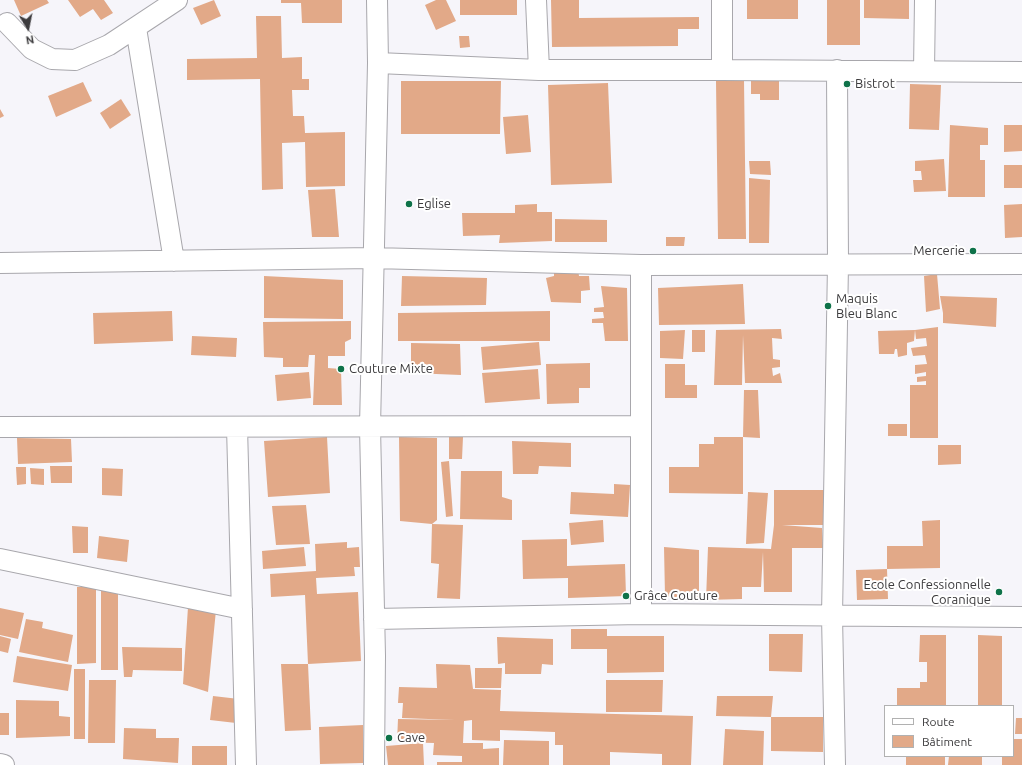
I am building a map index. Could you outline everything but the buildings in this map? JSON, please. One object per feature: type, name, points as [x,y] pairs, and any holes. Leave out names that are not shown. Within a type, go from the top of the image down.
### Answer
[{"type":"street","points":[[7,23],[32,49],[52,59],[75,60],[110,45],[177,0]]},
{"type":"street","points":[[374,765],[375,656],[370,427],[378,63],[377,0]]},
{"type":"street","points":[[536,0],[539,70]]},
{"type":"street","points":[[722,0],[722,70]]},
{"type":"street","points":[[924,71],[925,0]]},
{"type":"street","points":[[136,28],[174,261]]},
{"type":"street","points":[[378,63],[539,70],[837,70],[1022,72]]},
{"type":"street","points":[[835,765],[832,616],[838,264],[837,70]]},
{"type":"street","points":[[0,263],[373,258],[641,265],[1022,264]]},
{"type":"street","points":[[641,265],[641,614]]},
{"type":"street","points":[[0,427],[640,426]]},
{"type":"street","points":[[237,427],[246,765]]},
{"type":"street","points":[[0,559],[242,609]]},
{"type":"street","points":[[374,619],[641,614],[1022,617]]},
{"type":"street","points":[[0,764],[4,765]]},
{"type":"place","name":"Bistrot","points":[[847,84]]},
{"type":"place","name":"Eglise","points":[[409,204]]},
{"type":"place","name":"Mercerie","points":[[973,251]]},
{"type":"place","name":"Maquis Bleu Blanc","points":[[828,306]]},
{"type":"place","name":"Couture Mixte","points":[[341,369]]},
{"type":"place","name":"Ecole Confessionnelle Coranique","points":[[999,592]]},
{"type":"place","name":"Grâce Couture","points":[[626,596]]},
{"type":"place","name":"Cave","points":[[389,738]]}]
